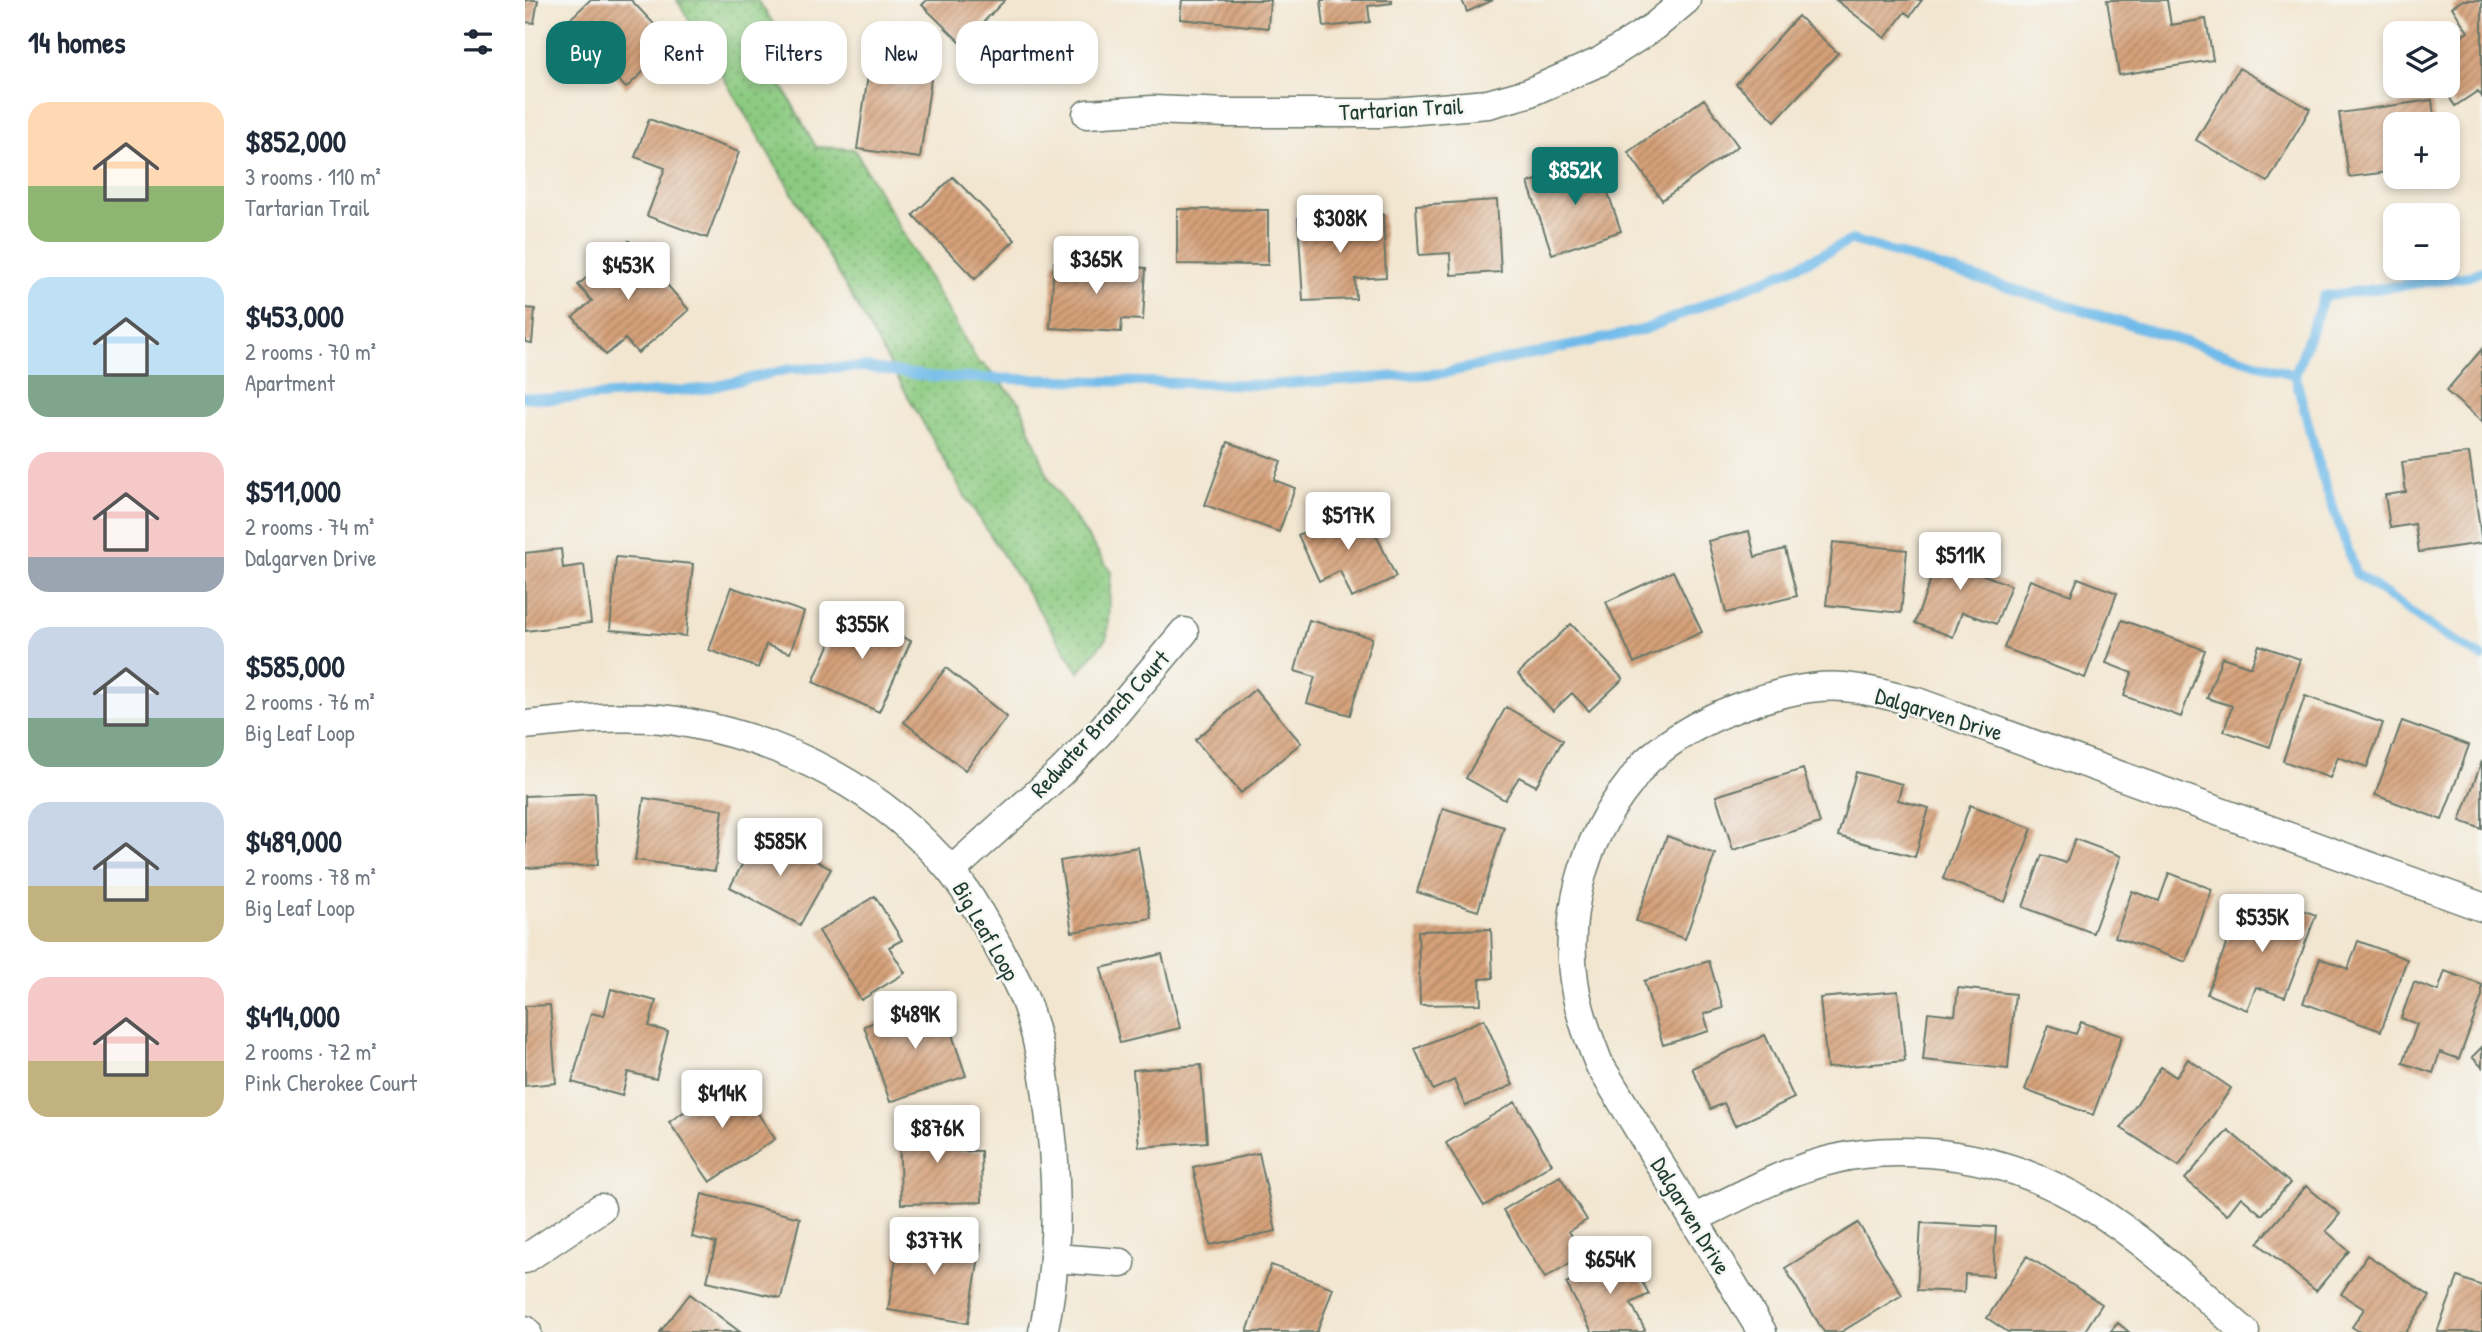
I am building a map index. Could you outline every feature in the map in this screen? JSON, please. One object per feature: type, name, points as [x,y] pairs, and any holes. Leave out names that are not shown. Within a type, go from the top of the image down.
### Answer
[{"type":"street","name":"Tartarian Trail","points":[[1087,114],[1153,110],[1370,113],[1488,104],[1528,93],[1599,62],[1655,26],[1686,0]]},
{"type":"street","name":"Redwater Branch Court","points":[[951,872],[1061,772],[1098,734],[1185,632]]},
{"type":"street","name":"Dalgarven Drive","points":[[1762,1332],[1598,1064],[1576,991],[1571,932],[1578,885],[1596,834],[1619,796],[1647,760],[1703,721],[1768,696],[1807,689],[1843,687],[1917,702],[2482,907]]},
{"type":"street","name":"Big Leaf Loop","points":[[525,725],[642,718],[685,722],[759,742],[821,767],[863,792],[922,839],[951,872],[984,920],[1024,997],[1038,1045],[1050,1119],[1055,1184],[1055,1258],[1043,1332]]},
{"type":"street","points":[[1693,1219],[1800,1169],[1833,1159],[1861,1153],[1915,1152],[1957,1155],[2000,1165],[2051,1184],[2107,1216],[2163,1259],[2245,1332]]},
{"type":"street","points":[[525,1259],[601,1208]]},
{"type":"street","points":[[1055,1258],[1121,1263]]},
{"type":"green space","points":[[677,0],[757,0],[772,21],[741,21],[741,84],[781,84],[816,147],[854,149],[979,364],[983,364],[1020,403],[1049,479],[1111,572],[1107,637],[1079,672],[963,493],[803,211],[727,84],[727,21],[690,21]]},
{"type":"building","points":[[525,0],[538,0],[534,23],[525,22]]},
{"type":"building","points":[[590,0],[631,0],[651,21],[640,21],[640,75],[626,88],[622,84],[626,84],[626,21],[568,21]]},
{"type":"building","points":[[927,0],[1005,0],[984,21],[956,21],[956,38],[942,24],[942,21],[938,21],[922,5]]},
{"type":"building","points":[[1182,0],[1270,0],[1268,28],[1180,19]]},
{"type":"building","points":[[1321,0],[1392,0],[1392,3],[1368,6],[1370,22],[1324,27]]},
{"type":"building","points":[[1462,0],[1493,0],[1467,12]]},
{"type":"building","points":[[1836,0],[1922,0],[1910,16],[1905,12],[1885,38]]},
{"type":"building","points":[[2107,0],[2167,0],[2171,25],[2206,19],[2213,60],[2119,75]]},
{"type":"building","points":[[2463,0],[2482,0],[2482,97],[2478,91],[2455,106],[2450,98],[2460,98],[2460,37],[2468,32],[2452,7]]},
{"type":"building","points":[[1798,16],[1838,53],[1775,121],[1736,84]]},
{"type":"building","points":[[2239,68],[2310,109],[2268,182],[2196,140]]},
{"type":"building","points":[[867,84],[930,84],[920,158],[857,149]]},
{"type":"building","points":[[1704,99],[1738,146],[1662,200],[1628,152]]},
{"type":"building","points":[[2432,100],[2434,112],[2383,112],[2383,173],[2349,177],[2339,113]]},
{"type":"building","points":[[649,119],[739,152],[707,238],[647,216],[665,168],[635,157]]},
{"type":"building","points":[[1597,160],[1621,231],[1552,254],[1528,183]]},
{"type":"building","points":[[953,177],[1015,240],[975,279],[913,215]]},
{"type":"building","points":[[1497,200],[1501,272],[1451,275],[1450,253],[1419,255],[1416,205]]},
{"type":"building","points":[[1177,209],[1268,210],[1268,265],[1177,264]]},
{"type":"building","points":[[1383,214],[1386,277],[1355,279],[1356,299],[1303,301],[1298,218]]},
{"type":"building","points":[[629,241],[689,310],[638,353],[625,339],[606,355],[573,317],[592,301],[578,285]]},
{"type":"building","points":[[1054,262],[1146,268],[1143,320],[1122,319],[1121,332],[1050,328]]},
{"type":"building","points":[[525,308],[535,309],[532,343],[525,342]]},
{"type":"building","points":[[2482,349],[2482,422],[2446,391]]},
{"type":"building","points":[[1228,442],[1281,461],[1274,480],[1295,488],[1279,532],[1205,505]]},
{"type":"building","points":[[2469,453],[2482,543],[2419,552],[2415,524],[2390,528],[2385,495],[2406,492],[2402,462]]},
{"type":"building","points":[[1362,505],[1396,577],[1352,598],[1340,571],[1319,581],[1298,535]]},
{"type":"building","points":[[1749,531],[1755,557],[1785,549],[1797,596],[1726,613],[1708,541]]},
{"type":"building","points":[[1833,542],[1907,550],[1901,613],[1826,605]]},
{"type":"building","points":[[1944,542],[1984,557],[1978,573],[2011,585],[1996,624],[1962,612],[1953,637],[1915,623]]},
{"type":"building","points":[[561,549],[563,568],[584,565],[591,623],[525,631],[525,553]]},
{"type":"building","points":[[616,557],[693,564],[686,636],[610,630]]},
{"type":"building","points":[[1673,571],[1702,632],[1634,663],[1606,602]]},
{"type":"building","points":[[2078,578],[2117,593],[2085,678],[2004,648],[2030,580],[2071,595]]},
{"type":"building","points":[[731,587],[804,612],[790,653],[766,645],[758,668],[709,650]]},
{"type":"building","points":[[844,611],[911,641],[879,712],[813,682]]},
{"type":"building","points":[[1309,620],[1372,638],[1350,715],[1307,703],[1315,677],[1295,671]]},
{"type":"building","points":[[2122,620],[2205,650],[2181,717],[2124,696],[2132,673],[2106,663]]},
{"type":"building","points":[[1571,624],[1623,679],[1589,711],[1572,693],[1553,711],[1518,674]]},
{"type":"building","points":[[2259,645],[2300,659],[2270,747],[2224,731],[2232,706],[2207,698],[2222,657],[2251,667]]},
{"type":"building","points":[[946,668],[1007,717],[965,770],[904,722]]},
{"type":"building","points":[[1255,689],[1301,743],[1241,793],[1195,740]]},
{"type":"building","points":[[2305,696],[2383,723],[2367,767],[2338,757],[2330,778],[2283,761]]},
{"type":"building","points":[[1506,707],[1563,740],[1536,786],[1519,777],[1505,800],[1466,778]]},
{"type":"building","points":[[2402,721],[2469,745],[2442,820],[2375,795]]},
{"type":"building","points":[[2482,761],[2482,829],[2460,821]]},
{"type":"building","points":[[1803,769],[1820,823],[1733,850],[1716,796]]},
{"type":"building","points":[[1856,772],[1902,784],[1898,800],[1929,808],[1915,857],[1838,836]]},
{"type":"building","points":[[595,793],[598,865],[525,868],[525,796]]},
{"type":"building","points":[[644,798],[723,810],[715,871],[635,860]]},
{"type":"building","points":[[1970,805],[2032,828],[2005,902],[1943,879]]},
{"type":"building","points":[[1443,808],[1504,827],[1478,911],[1417,892]]},
{"type":"building","points":[[760,831],[831,869],[800,925],[730,887]]},
{"type":"building","points":[[1667,836],[1715,854],[1685,939],[1636,921]]},
{"type":"building","points":[[2075,839],[2121,856],[2093,933],[2023,907],[2042,855],[2066,863]]},
{"type":"building","points":[[1138,847],[1151,918],[1072,932],[1060,861]]},
{"type":"building","points":[[2169,873],[2212,889],[2186,962],[2115,937],[2132,891],[2159,901]]},
{"type":"building","points":[[875,896],[902,940],[889,947],[905,973],[861,1000],[819,931]]},
{"type":"building","points":[[2272,899],[2316,915],[2285,997],[2256,987],[2247,1010],[2207,994],[2240,909],[2264,918]]},
{"type":"building","points":[[1491,929],[1493,978],[1480,979],[1481,1004],[1420,1005],[1418,931]]},
{"type":"building","points":[[2358,941],[2407,959],[2381,1031],[2303,1003],[2320,958],[2348,969]]},
{"type":"building","points":[[1162,954],[1180,1028],[1120,1043],[1101,968]]},
{"type":"building","points":[[1709,961],[1723,1008],[1704,1014],[1709,1031],[1663,1045],[1644,981]]},
{"type":"building","points":[[2445,971],[2482,985],[2482,996],[2459,1059],[2440,1052],[2433,1073],[2403,1063],[2417,1024],[2401,1018],[2414,982],[2438,991]]},
{"type":"building","points":[[1958,988],[2015,994],[2008,1069],[1923,1060],[1928,1012],[1955,1015]]},
{"type":"building","points":[[611,989],[656,1001],[649,1026],[668,1032],[656,1079],[628,1072],[622,1096],[572,1082],[591,1013],[604,1016]]},
{"type":"building","points":[[1898,991],[1905,1061],[1827,1068],[1820,998]]},
{"type":"building","points":[[940,999],[966,1076],[890,1102],[864,1026]]},
{"type":"building","points":[[550,1005],[556,1083],[525,1086],[525,1006]]},
{"type":"building","points":[[1484,1019],[1513,1085],[1465,1106],[1454,1080],[1433,1090],[1415,1049]]},
{"type":"building","points":[[2081,1022],[2122,1036],[2093,1115],[2025,1090],[2049,1025],[2076,1034]]},
{"type":"building","points":[[1765,1035],[1794,1098],[1735,1126],[1724,1103],[1711,1109],[1692,1068]]},
{"type":"building","points":[[2482,1047],[2482,1067],[2472,1057]]},
{"type":"building","points":[[2188,1059],[2231,1088],[2179,1166],[2121,1128],[2161,1067],[2176,1077]]},
{"type":"building","points":[[1201,1065],[1207,1142],[1139,1147],[1133,1070]]},
{"type":"building","points":[[734,1078],[775,1139],[710,1182],[669,1122]]},
{"type":"building","points":[[1515,1102],[1552,1164],[1484,1206],[1446,1143]]},
{"type":"building","points":[[956,1121],[956,1151],[981,1151],[982,1202],[901,1204],[899,1122]]},
{"type":"building","points":[[2228,1130],[2290,1183],[2262,1215],[2241,1197],[2227,1215],[2185,1179]]},
{"type":"building","points":[[1259,1153],[1276,1231],[1210,1245],[1193,1167]]},
{"type":"building","points":[[1560,1176],[1587,1220],[1569,1231],[1583,1255],[1545,1278],[1503,1210]]},
{"type":"building","points":[[2306,1186],[2340,1214],[2326,1231],[2349,1251],[2316,1291],[2258,1243]]},
{"type":"building","points":[[702,1194],[800,1218],[781,1298],[707,1281],[716,1243],[692,1237]]},
{"type":"building","points":[[1858,1223],[1902,1295],[1841,1332],[1824,1332],[1785,1268]]},
{"type":"building","points":[[1921,1223],[1996,1227],[1993,1276],[1965,1274],[1964,1292],[1917,1290]]},
{"type":"building","points":[[900,1232],[981,1245],[968,1323],[888,1310]]},
{"type":"building","points":[[1625,1251],[1649,1294],[1631,1303],[1645,1330],[1592,1332],[1566,1283]]},
{"type":"building","points":[[2367,1255],[2430,1296],[2406,1332],[2360,1332],[2352,1327],[2364,1309],[2341,1294]]},
{"type":"building","points":[[2027,1256],[2102,1304],[2084,1332],[2008,1332],[1987,1318]]},
{"type":"building","points":[[1271,1265],[1333,1288],[1317,1332],[1247,1332]]},
{"type":"building","points":[[2458,1277],[2482,1286],[2482,1332],[2437,1332]]},
{"type":"building","points":[[690,1294],[740,1332],[660,1332]]},
{"type":"building","points":[[2118,1323],[2129,1332],[2110,1332]]},
{"type":"waterway","points":[[525,397],[550,399],[704,389],[790,369],[865,367],[933,377],[1268,385],[1444,373],[1643,330],[1787,271],[1852,240],[2295,375]]},
{"type":"waterway","points":[[2482,271],[2470,276],[2324,296],[2295,375],[2322,476],[2356,573],[2434,629],[2482,657]]}]
